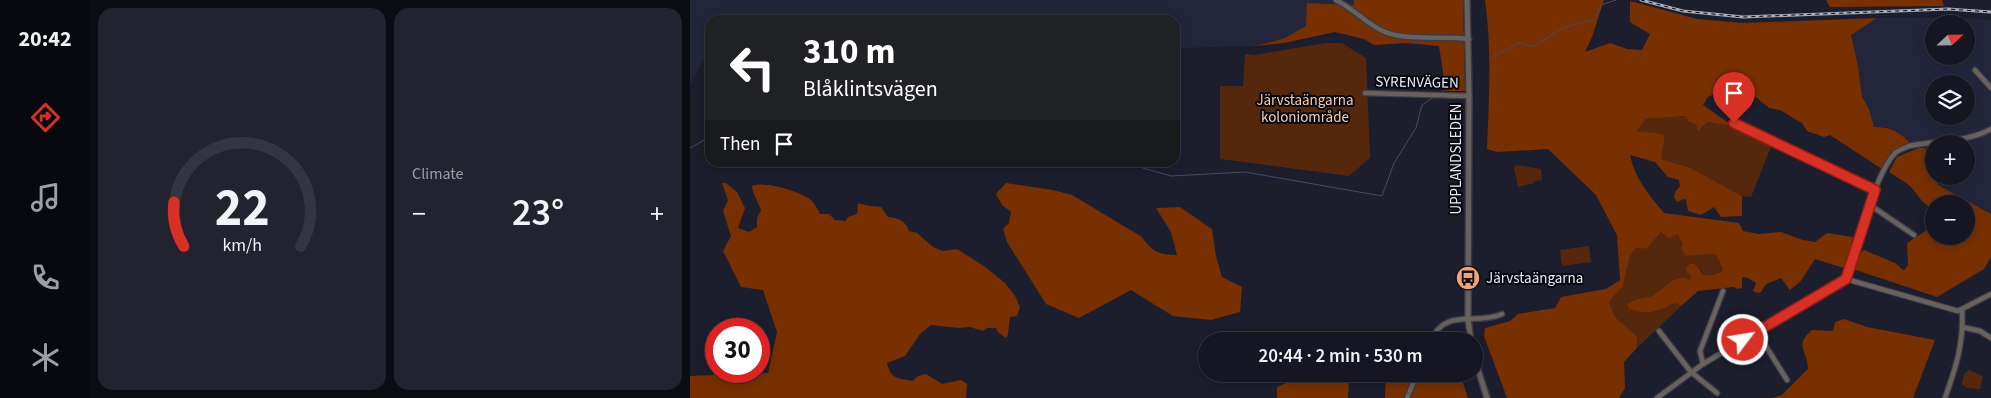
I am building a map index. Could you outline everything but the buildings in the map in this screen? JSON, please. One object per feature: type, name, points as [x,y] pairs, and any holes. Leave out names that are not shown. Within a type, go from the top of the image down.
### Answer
[{"type":"street","points":[[1336,0],[1375,27],[1394,35],[1469,38]]},
{"type":"street","name":"UPPLANDSLEDEN","points":[[1468,0],[1468,318],[1470,332]]},
{"type":"street","points":[[1975,70],[1991,88]]},
{"type":"street","name":"SYRENVÄGEN","points":[[1365,93],[1469,96]]},
{"type":"street","points":[[1734,123],[1875,190]]},
{"type":"street","points":[[1657,398],[1703,364],[1846,279],[1875,190],[1891,159],[1900,149],[1973,138],[1991,129]]},
{"type":"street","points":[[1870,205],[1914,235]]},
{"type":"street","points":[[1846,279],[1955,311],[1962,310],[1991,294]]},
{"type":"street","points":[[1703,364],[1700,351],[1723,290]]},
{"type":"street","points":[[1945,398],[1957,364],[1962,327],[1962,310]]},
{"type":"street","points":[[1435,332],[1444,323],[1468,318],[1487,318],[1502,314]]},
{"type":"street","points":[[1962,327],[1980,331],[1991,338]]},
{"type":"street","points":[[1659,331],[1691,372],[1718,393]]},
{"type":"street","points":[[1757,332],[1787,380]]},
{"type":"street","points":[[1407,398],[1414,382]]},
{"type":"street","points":[[1483,382],[1488,398]]},
{"type":"shaded area","points":[[690,0],[1354,0],[1354,5],[1307,3],[1307,26],[1285,38],[1256,46],[1180,48],[1180,15],[705,15],[705,56],[690,86]]},
{"type":"shaded area","points":[[1354,0],[1463,0],[1465,91],[1446,91],[1439,46],[1406,43],[1374,45],[1364,39],[1335,32],[1284,43],[1256,46],[1285,38],[1306,26],[1307,3],[1354,5]]},
{"type":"shaded area","points":[[1485,0],[1604,0],[1585,52],[1610,43],[1627,49],[1642,50],[1650,34],[1630,22],[1630,1],[1697,19],[1743,23],[1877,18],[1851,35],[1862,97],[1869,109],[1874,127],[1894,130],[1910,143],[1896,149],[1882,169],[1830,135],[1824,137],[1807,131],[1802,123],[1780,110],[1769,108],[1751,93],[1723,90],[1708,97],[1703,105],[1733,126],[1707,122],[1698,131],[1696,124],[1689,122],[1686,116],[1646,119],[1637,131],[1665,136],[1661,159],[1691,168],[1742,196],[1742,216],[1721,217],[1714,207],[1701,215],[1688,211],[1686,200],[1683,199],[1678,202],[1674,198],[1675,192],[1680,186],[1679,180],[1668,177],[1655,162],[1630,155],[1639,179],[1664,213],[1739,223],[1743,231],[1758,234],[1781,232],[1815,242],[1827,233],[1853,237],[1847,269],[1815,259],[1800,282],[1790,290],[1781,278],[1766,284],[1761,292],[1758,293],[1753,291],[1756,283],[1742,277],[1742,288],[1733,287],[1698,291],[1681,306],[1675,303],[1652,312],[1640,312],[1628,308],[1627,304],[1636,299],[1652,296],[1673,280],[1684,278],[1690,280],[1691,277],[1685,269],[1690,264],[1695,264],[1704,275],[1719,273],[1723,270],[1714,254],[1687,256],[1681,250],[1683,244],[1677,234],[1669,238],[1661,232],[1647,249],[1636,248],[1630,256],[1623,286],[1609,302],[1615,317],[1637,337],[1636,349],[1624,362],[1625,388],[1619,398],[1507,398],[1484,336],[1485,328],[1510,321],[1518,314],[1555,308],[1561,297],[1606,289],[1620,280],[1617,235],[1596,195],[1548,149],[1497,152],[1487,149],[1489,56]]},
{"type":"shaded area","points":[[1826,0],[1942,0],[1944,6],[1830,7]]},
{"type":"shaded area","points":[[1877,18],[1925,18],[1925,65],[1975,65],[1975,19],[1991,20],[1991,214],[1975,205],[1975,195],[1956,195],[1938,185],[1975,185],[1975,135],[1925,135],[1925,147],[1910,143],[1899,132],[1886,127],[1874,127],[1869,109],[1862,97],[1851,35]]},
{"type":"shaded area","points":[[1919,148],[1925,148],[1925,185],[1938,185],[1956,195],[1925,195],[1925,204],[1910,186],[1889,172],[1897,157]]},
{"type":"shaded area","points":[[722,183],[726,183],[737,192],[745,208],[738,228],[749,232],[757,227],[757,218],[761,210],[752,186],[774,186],[801,194],[812,201],[820,214],[829,214],[835,220],[846,221],[848,217],[857,214],[858,203],[881,207],[888,217],[901,220],[909,231],[917,233],[933,247],[943,251],[957,249],[984,266],[1005,283],[1015,296],[1020,307],[1017,316],[1010,317],[1006,338],[996,328],[987,328],[983,331],[970,327],[959,328],[931,325],[920,334],[905,356],[887,363],[891,373],[899,378],[913,381],[918,376],[926,374],[942,384],[961,380],[967,384],[966,398],[690,398],[690,376],[705,375],[705,383],[770,383],[770,364],[777,332],[763,290],[741,287],[723,251],[731,236],[723,211],[728,200]]},
{"type":"shaded area","points":[[1006,183],[1053,190],[1072,195],[1142,237],[1157,252],[1166,254],[1177,255],[1171,232],[1156,208],[1180,207],[1212,229],[1216,256],[1222,277],[1242,287],[1240,312],[1211,320],[1173,316],[1131,290],[1079,318],[1046,304],[1007,242],[1003,229],[1009,223],[1011,212],[1002,205],[996,194]]},
{"type":"shaded area","points":[[1975,205],[1991,214],[1991,257],[1984,269],[1937,297],[1853,269],[1859,254],[1864,250],[1895,263],[1903,270],[1908,265],[1907,243],[1925,232],[1925,245],[1975,245]]},
{"type":"shaded area","points":[[1844,319],[1867,327],[1935,340],[1913,398],[1772,398],[1782,395],[1808,369],[1802,345],[1806,336],[1812,330],[1833,331],[1835,322]]},
{"type":"shaded area","points":[[1289,382],[1349,382],[1348,398],[1277,398],[1277,387]]},
{"type":"shaded area","points":[[1386,382],[1463,382],[1468,398],[1385,398]]},
{"type":"green space","name":"Järvstaängarna koloniområde","points":[[1325,43],[1342,43],[1366,58],[1370,158],[1349,176],[1220,159],[1220,86],[1243,86],[1245,54],[1255,55]]},
{"type":"green space","points":[[1686,116],[1733,126],[1772,144],[1751,197],[1742,196],[1691,168],[1661,159],[1665,136],[1637,131],[1646,119]]},
{"type":"green space","points":[[1516,165],[1541,169],[1542,180],[1518,187],[1514,168]]},
{"type":"green space","points":[[1661,232],[1673,236],[1676,233],[1683,244],[1687,256],[1714,254],[1723,270],[1719,273],[1704,275],[1701,269],[1690,280],[1673,280],[1652,296],[1636,299],[1627,304],[1628,308],[1640,312],[1658,311],[1675,303],[1681,306],[1636,349],[1636,337],[1615,317],[1609,302],[1623,286],[1630,256],[1636,248],[1647,249]]},
{"type":"green space","points":[[1589,246],[1591,262],[1562,266],[1560,250]]},
{"type":"green space","points":[[1969,370],[1983,376],[1980,389],[1967,388],[1962,384],[1964,374]]},
{"type":"waterway","points":[[1492,57],[1519,43],[1533,47],[1562,28],[1595,19],[1601,5],[1616,0]]},
{"type":"waterway","points":[[1934,0],[1938,3]]},
{"type":"waterway","points":[[1440,94],[1463,75]]},
{"type":"waterway","points":[[1140,167],[1171,176],[1245,172],[1382,196],[1394,163],[1416,128],[1422,105],[1434,97]]},
{"type":"waterway","points":[[690,148],[705,140]]},
{"type":"railway","points":[[1641,0],[1683,11],[1743,17],[1948,9],[1991,12]]},
{"type":"place","name":"Järvstaängarna","points":[[1468,278]]},
{"type":"route","points":[[1734,123],[1875,190],[1846,279],[1743,340]]}]
